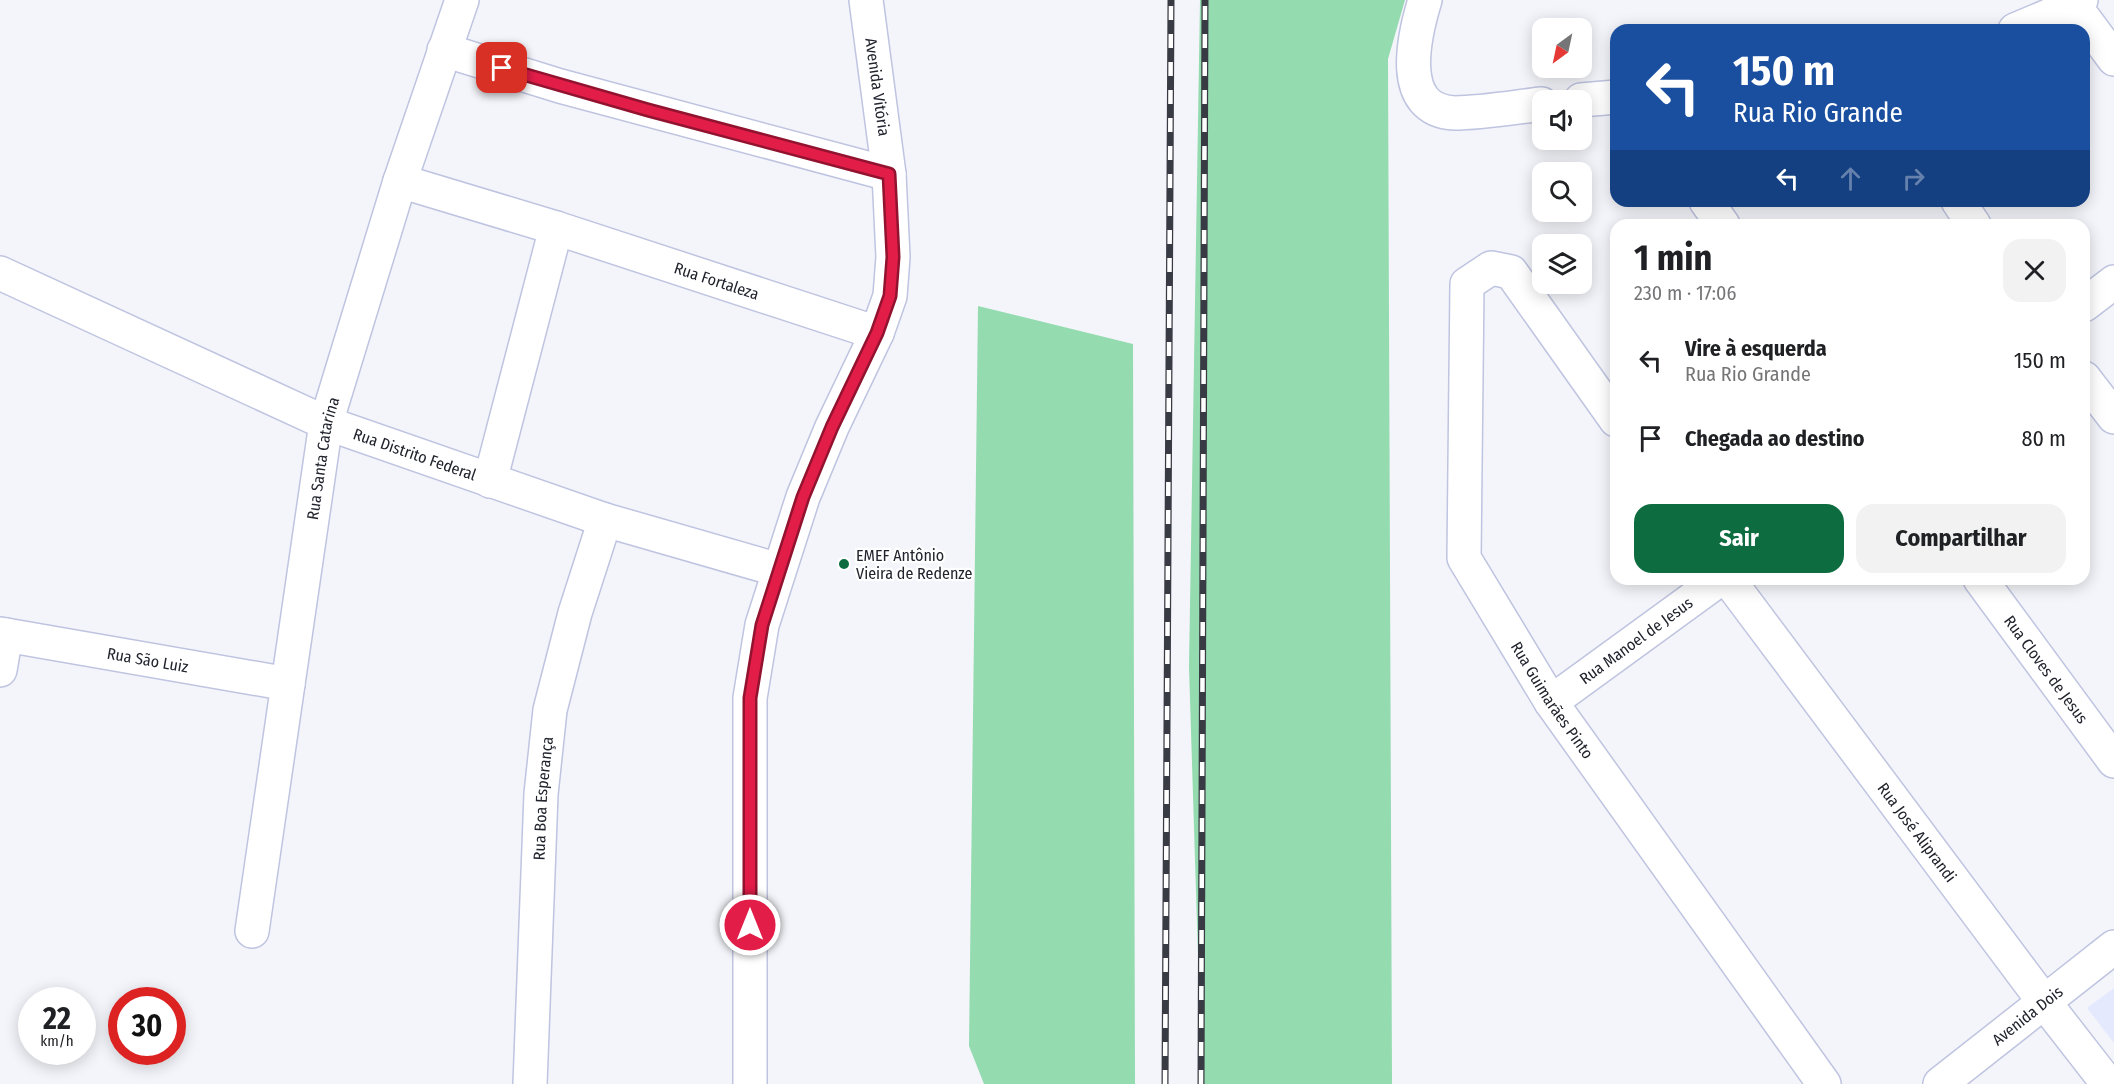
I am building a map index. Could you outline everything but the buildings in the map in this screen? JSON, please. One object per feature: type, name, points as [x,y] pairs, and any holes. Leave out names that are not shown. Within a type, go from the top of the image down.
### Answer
[{"type":"street","name":"Rua Santa Catarina","points":[[252,932],[326,423],[400,181],[462,0]]},
{"type":"street","name":"Avenida Vitória","points":[[750,1084],[750,698],[762,625],[803,497],[832,427],[877,333],[890,296],[893,257],[889,174],[866,0]]},
{"type":"street","points":[[1425,0],[1419,19],[1413,55],[1416,86],[1425,102],[1437,109],[1454,113],[1532,105]]},
{"type":"street","points":[[2029,24],[2077,3],[2114,59]]},
{"type":"street","points":[[444,50],[560,86],[889,174]]},
{"type":"street","points":[[1592,99],[1610,98]]},
{"type":"street","name":"Rua Fortaleza","points":[[400,181],[556,228],[877,333]]},
{"type":"street","points":[[490,481],[556,228]]},
{"type":"street","name":"Rua Guimarães Pinto","points":[[1610,411],[1512,272],[1491,268],[1467,284],[1464,558],[1551,702],[1824,1084]]},
{"type":"street","name":"Rua Distrito Federal","points":[[0,273],[326,423],[605,520],[779,570]]},
{"type":"street","points":[[2090,300],[2114,282]]},
{"type":"street","points":[[2090,386],[2114,417]]},
{"type":"street","name":"Rua Boa Esperança","points":[[530,1084],[541,794],[550,710],[575,613],[605,520]]},
{"type":"street","name":"Rua Manoel de Jesus","points":[[1551,702],[1712,585]]},
{"type":"street","name":"Rua José Aliprandi","points":[[1732,585],[2045,1003],[2109,1084]]},
{"type":"street","name":"Rua Cloves de Jesus","points":[[1984,585],[2114,761]]},
{"type":"street","name":"Rua São Luiz","points":[[0,670],[3,635],[288,684]]},
{"type":"street","name":"Avenida Dois","points":[[1940,1084],[2114,947]]},
{"type":"shaded area","points":[[2114,988],[2114,1043],[2087,1008]]},
{"type":"green space","points":[[1200,0],[1405,0],[1388,59],[1392,1084],[1202,1084],[1189,667]]},
{"type":"green space","points":[[978,306],[1133,344],[1135,1084],[984,1084],[969,1046]]},
{"type":"railway","points":[[1165,1084],[1171,0]]},
{"type":"railway","points":[[1201,1084],[1205,0]]},
{"type":"place","name":"EMEF Antônio Vieira de Redenze","points":[[844,564]]},
{"type":"route","points":[[502,68],[560,86],[889,174],[893,257],[890,296],[877,333],[832,427],[803,497],[762,625],[750,698],[750,925]]}]
